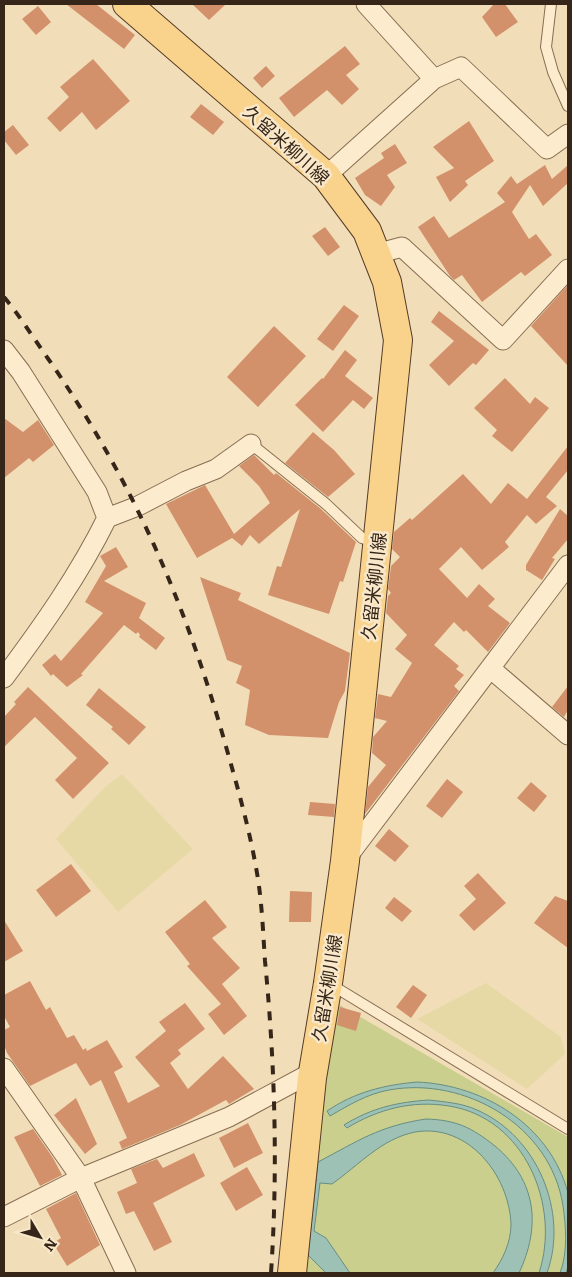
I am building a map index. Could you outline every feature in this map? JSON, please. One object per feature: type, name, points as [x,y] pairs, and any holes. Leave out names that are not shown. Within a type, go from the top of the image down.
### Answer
[{"type":"main road","name":"久留米柳川線","points":[[127,4],[326,176],[367,231],[387,282],[398,340],[345,861],[328,983],[312,1078],[292,1273]]},
{"type":"street","points":[[366,4],[434,80]]},
{"type":"street","points":[[326,176],[434,80],[461,67],[547,149],[568,134]]},
{"type":"street","points":[[376,254],[402,247],[503,340],[568,269]]},
{"type":"street","points":[[4,350],[21,372],[97,492],[107,518]]},
{"type":"street","points":[[4,678],[59,600],[107,518],[216,469],[251,444]]},
{"type":"street","points":[[345,861],[568,565]]},
{"type":"street","points":[[490,668],[568,735]]},
{"type":"street","points":[[4,1068],[81,1178],[126,1273]]},
{"type":"street","points":[[4,1217],[81,1178],[229,1117],[309,1074],[312,1078]]},
{"type":"lane","points":[[551,4],[546,47],[553,72],[568,106]]},
{"type":"lane","points":[[251,444],[326,504],[362,538],[378,544]]},
{"type":"lane","points":[[328,983],[568,1129]]},
{"type":"shaded area","points":[[122,774],[193,849],[118,912],[56,839],[105,787]]},
{"type":"shaded area","points":[[486,983],[561,1037],[565,1054],[527,1089],[417,1019]]},
{"type":"green space","points":[[331,1000],[568,1137],[568,1273],[302,1273]]},
{"type":"water","points":[[417,1082],[442,1085],[466,1091],[489,1101],[511,1113],[530,1129],[546,1147],[559,1169],[568,1193],[570,1219],[566,1273],[560,1273],[564,1257],[565,1231],[563,1206],[555,1177],[541,1152],[523,1130],[500,1113],[474,1099],[447,1091],[418,1088],[389,1090],[373,1094],[330,1116],[327,1111],[348,1099],[370,1090]]},
{"type":"water","points":[[429,1100],[459,1104],[477,1110],[498,1122],[516,1138],[531,1157],[543,1178],[550,1201],[554,1225],[553,1250],[547,1273],[539,1273],[545,1247],[545,1220],[540,1194],[531,1169],[517,1146],[498,1128],[476,1114],[436,1104],[409,1105],[383,1111],[347,1128],[344,1125],[364,1114],[385,1107],[406,1102]]},
{"type":"water","points":[[426,1119],[455,1123],[471,1129],[495,1146],[520,1174],[527,1189],[532,1221],[526,1255],[519,1273],[493,1273],[506,1250],[511,1224],[503,1188],[494,1171],[482,1156],[468,1144],[452,1136],[434,1131],[415,1132],[391,1140],[332,1184],[320,1183],[314,1231],[326,1238],[350,1273],[326,1273],[308,1255],[318,1162],[382,1130]]},
{"type":"building","points":[[66,4],[96,4],[135,35],[124,49]]},
{"type":"building","points":[[192,4],[226,4],[209,20]]},
{"type":"building","points":[[494,4],[505,4],[518,22],[496,37],[482,17]]},
{"type":"building","points":[[38,6],[51,22],[36,35],[22,19]]},
{"type":"building","points":[[345,46],[360,64],[346,75],[359,89],[342,105],[327,90],[294,117],[279,98]]},
{"type":"building","points":[[93,59],[130,101],[96,130],[82,112],[60,132],[47,118],[69,97],[60,87]]},
{"type":"building","points":[[266,66],[275,76],[262,88],[253,78]]},
{"type":"building","points":[[201,104],[224,122],[213,135],[190,117]]},
{"type":"building","points":[[469,121],[494,161],[465,181],[468,185],[450,202],[436,177],[454,168],[433,147]]},
{"type":"building","points":[[13,125],[29,145],[16,155],[4,140],[4,132]]},
{"type":"building","points":[[395,144],[407,163],[387,175],[395,187],[381,206],[365,195],[355,178],[384,158],[381,153]]},
{"type":"building","points":[[545,165],[552,179],[568,165],[568,183],[543,206],[530,185],[512,212],[529,239],[536,234],[552,255],[525,276],[521,272],[482,302],[462,275],[454,280],[450,276],[418,227],[434,216],[449,238],[505,202],[497,193],[511,176],[517,184]]},
{"type":"building","points":[[325,227],[340,247],[328,256],[312,236]]},
{"type":"building","points":[[568,285],[568,366],[531,326]]},
{"type":"building","points":[[344,305],[359,316],[333,351],[317,339]]},
{"type":"building","points":[[439,311],[489,350],[476,365],[473,363],[449,386],[429,365],[454,341],[431,322]]},
{"type":"building","points":[[274,326],[306,356],[258,407],[227,377]]},
{"type":"building","points":[[345,350],[357,360],[345,376],[373,398],[364,409],[353,400],[323,432],[295,405],[323,379]]},
{"type":"building","points":[[505,378],[530,404],[535,397],[549,408],[512,452],[492,436],[497,430],[474,408]]},
{"type":"building","points":[[4,418],[23,432],[38,420],[54,445],[33,462],[29,458],[4,478]]},
{"type":"building","points":[[313,432],[334,450],[355,474],[328,497],[285,463]]},
{"type":"building","points":[[568,446],[568,470],[546,497],[557,506],[536,524],[527,515],[505,542],[509,547],[482,570],[461,547],[439,569],[467,598],[479,584],[495,599],[488,606],[510,623],[488,652],[466,630],[464,632],[454,622],[434,645],[459,666],[456,669],[464,675],[454,686],[459,691],[365,814],[368,787],[386,765],[372,753],[373,737],[387,721],[375,718],[378,694],[391,697],[412,663],[395,649],[407,635],[386,613],[388,596],[391,593],[388,589],[391,566],[400,557],[392,549],[394,532],[410,518],[412,520],[463,474],[491,504],[508,483],[527,499]]},
{"type":"building","points":[[254,455],[274,475],[276,473],[321,509],[356,542],[343,582],[340,581],[329,614],[268,595],[277,566],[281,567],[300,509],[259,544],[250,535],[242,546],[232,538],[197,558],[166,504],[205,485],[234,534],[270,503],[259,486],[239,466]]},
{"type":"building","points":[[560,509],[568,516],[568,539],[552,558],[555,559],[542,580],[526,570],[526,565]]},
{"type":"building","points":[[116,547],[128,567],[104,581],[146,603],[139,618],[165,638],[156,650],[139,637],[138,632],[136,634],[124,625],[81,674],[83,675],[67,687],[53,674],[51,676],[42,665],[55,654],[61,661],[103,613],[85,602],[106,566],[100,556]]},
{"type":"building","points":[[200,577],[241,593],[238,600],[350,653],[345,691],[339,702],[328,738],[269,735],[245,725],[250,690],[236,683],[242,666],[227,660]]},
{"type":"building","points":[[568,686],[568,710],[564,717],[552,707]]},
{"type":"building","points":[[28,687],[109,763],[73,799],[55,780],[77,758],[35,717],[4,747],[4,717],[16,704],[14,702]]},
{"type":"building","points":[[99,688],[146,727],[129,745],[111,729],[113,727],[86,705]]},
{"type":"building","points":[[447,779],[463,792],[442,818],[426,806]]},
{"type":"building","points":[[531,782],[547,796],[534,812],[517,798]]},
{"type":"building","points":[[310,802],[335,804],[334,817],[308,815]]},
{"type":"building","points":[[389,829],[409,846],[395,862],[375,846]]},
{"type":"building","points":[[71,864],[91,891],[56,917],[36,890]]},
{"type":"building","points":[[478,873],[506,903],[474,931],[459,915],[476,899],[464,886]]},
{"type":"building","points":[[290,891],[312,892],[311,922],[289,922]]},
{"type":"building","points":[[555,896],[568,901],[568,948],[534,923]]},
{"type":"building","points":[[394,897],[412,911],[402,922],[385,908]]},
{"type":"building","points":[[205,900],[227,927],[212,938],[240,968],[222,984],[247,1016],[224,1035],[208,1014],[221,1004],[187,966],[190,964],[165,932]]},
{"type":"building","points":[[4,920],[23,951],[4,962]]},
{"type":"building","points":[[30,981],[46,1010],[50,1007],[67,1038],[74,1035],[83,1050],[86,1048],[87,1051],[107,1040],[123,1067],[114,1072],[128,1103],[160,1086],[135,1057],[166,1031],[159,1022],[185,1003],[205,1029],[178,1050],[181,1054],[170,1063],[188,1089],[223,1056],[254,1089],[229,1104],[226,1100],[180,1125],[122,1149],[119,1142],[127,1138],[101,1080],[90,1086],[76,1063],[30,1086],[7,1053],[4,1045],[4,1030],[10,1027],[4,1016],[4,995]]},
{"type":"building","points":[[413,985],[427,995],[411,1018],[396,1007]]},
{"type":"building","points":[[340,1007],[361,1013],[356,1031],[337,1025]]},
{"type":"building","points":[[76,1098],[97,1144],[85,1154],[54,1115]]},
{"type":"building","points":[[248,1123],[263,1153],[234,1168],[219,1138]]},
{"type":"building","points":[[33,1129],[62,1175],[40,1186],[14,1137]]},
{"type":"building","points":[[194,1153],[205,1176],[153,1203],[172,1242],[154,1251],[134,1211],[126,1214],[117,1192],[137,1183],[131,1169],[157,1159],[163,1168]]},
{"type":"building","points":[[247,1167],[263,1195],[236,1211],[220,1183]]},
{"type":"building","points":[[76,1193],[100,1245],[67,1266],[53,1243],[61,1238],[46,1209]]},
{"type":"railway","points":[[4,297],[79,405],[106,450],[152,541],[191,635],[237,787],[259,884],[271,1039],[275,1156],[271,1273]]}]
